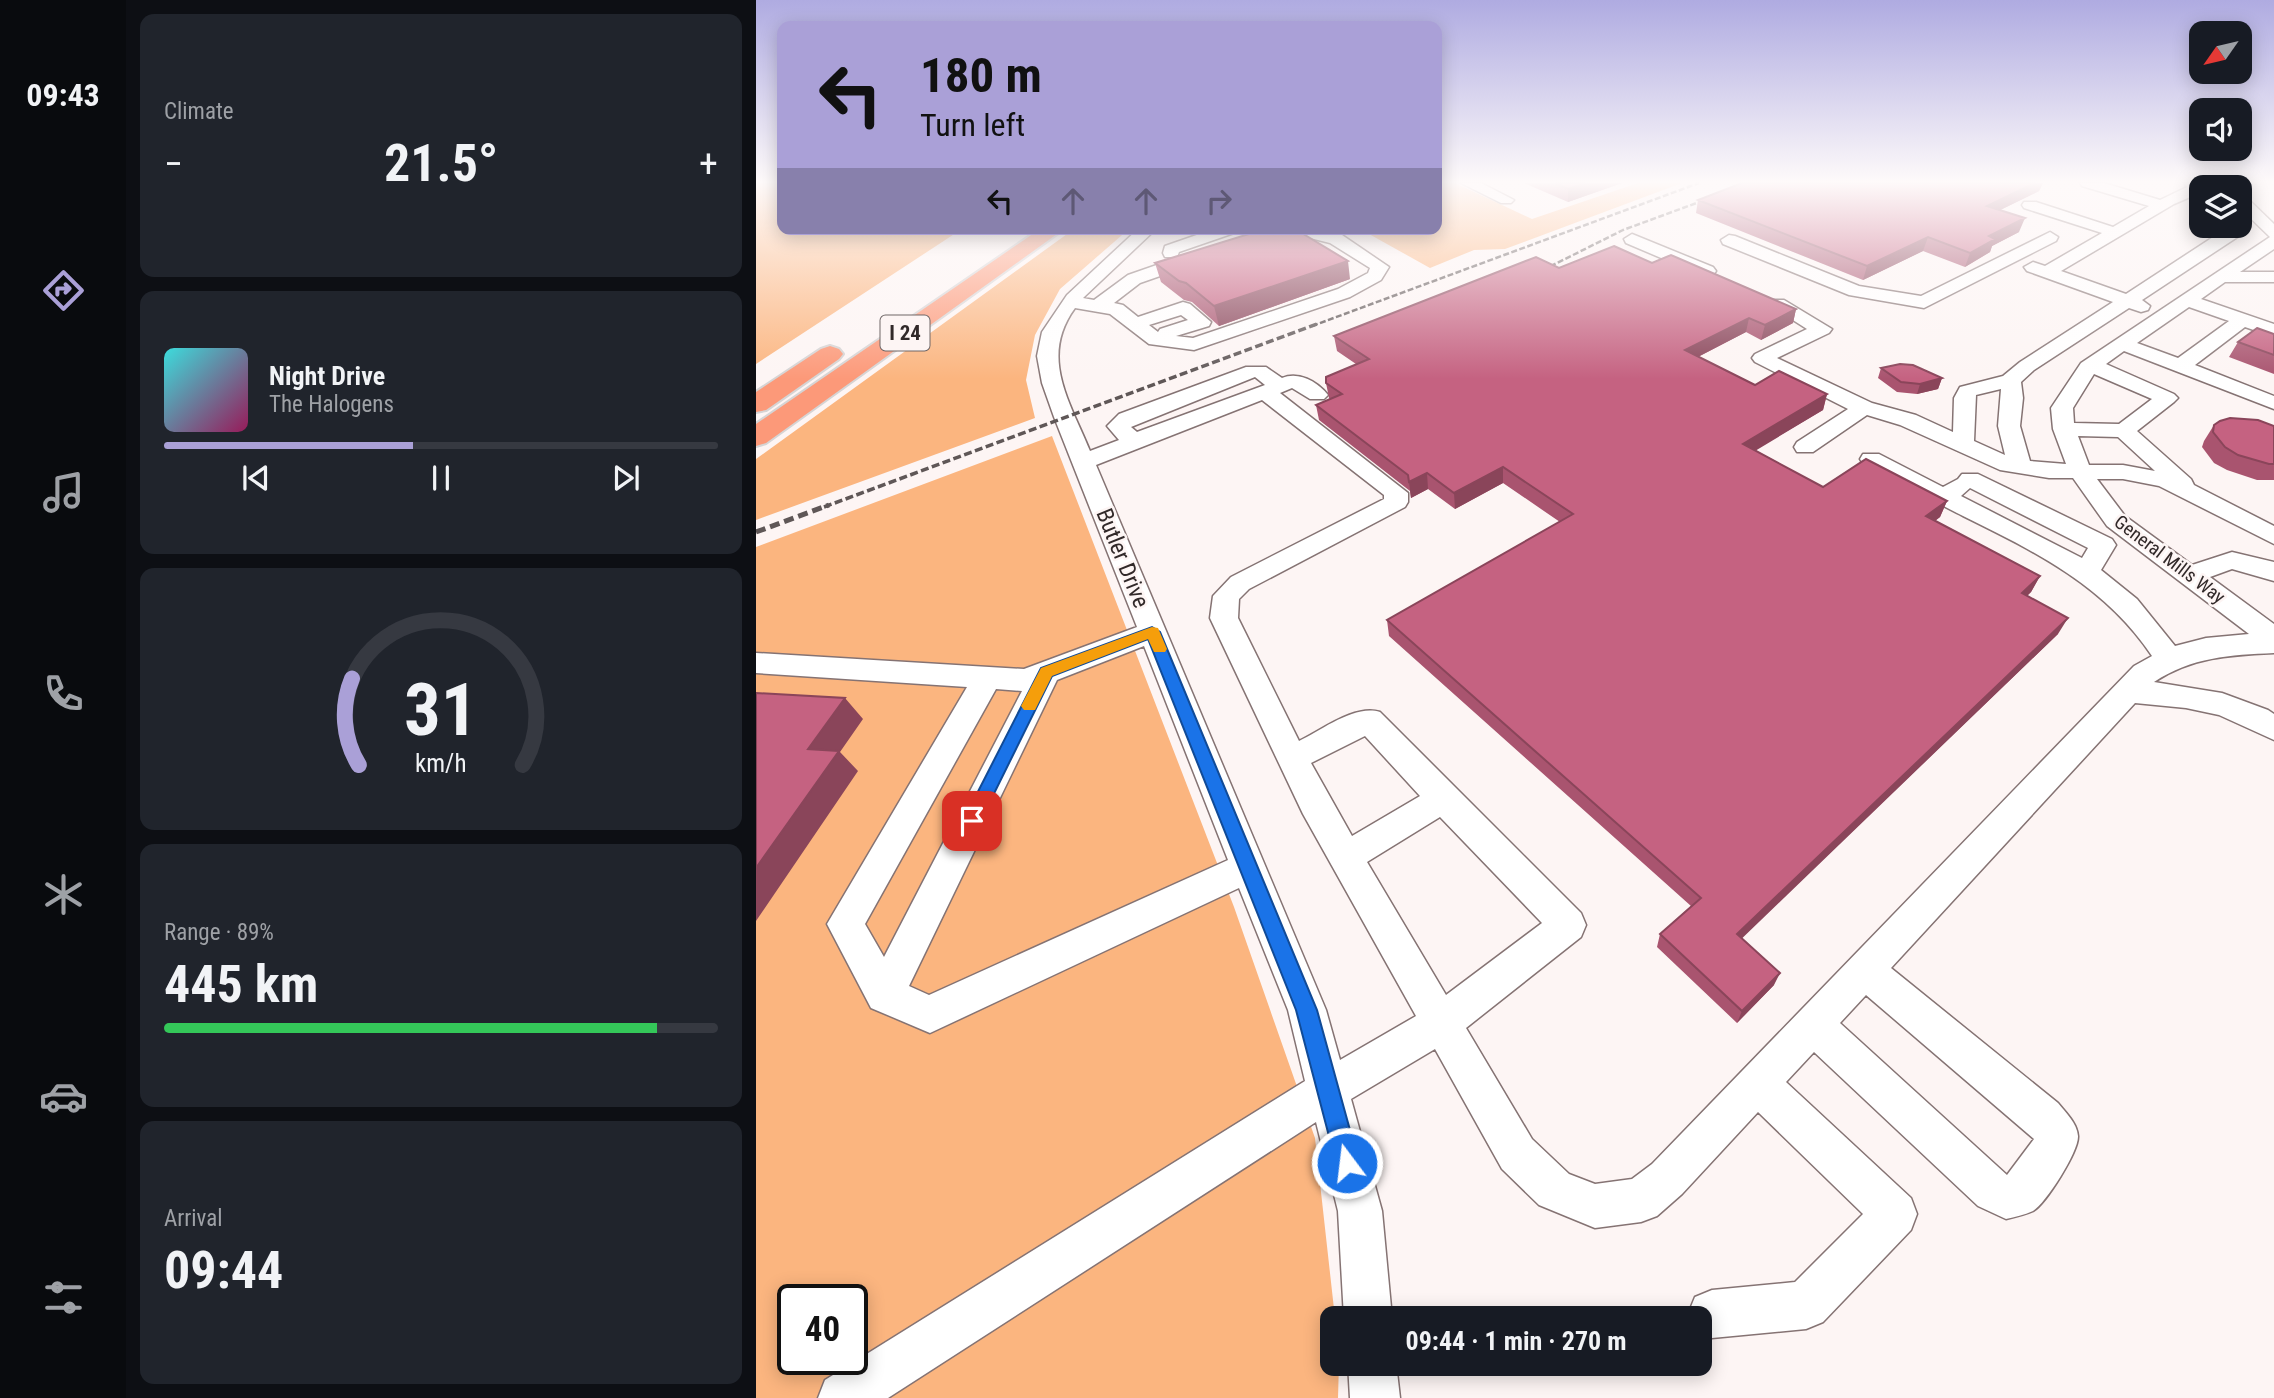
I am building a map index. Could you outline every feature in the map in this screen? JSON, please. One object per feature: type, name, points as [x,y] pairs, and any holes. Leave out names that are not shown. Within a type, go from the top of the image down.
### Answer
[{"type":"highway","name":"I 24","points":[[756,437],[1026,248]]},
{"type":"highway","name":"I 24","points":[[923,291],[979,254]]},
{"type":"highway","points":[[756,404],[845,344]]},
{"type":"street","name":"Butler Drive","points":[[1132,248],[1085,304],[1057,319],[1047,348],[1050,371],[1082,459],[1307,1010],[1360,1211],[1367,1306]]},
{"type":"street","points":[[1085,304],[1134,279],[1211,248]]},
{"type":"street","points":[[1085,304],[1116,309],[1154,338],[1194,344],[1344,293],[1375,276],[1380,267],[1351,248]]},
{"type":"street","points":[[1653,248],[1722,278]]},
{"type":"street","points":[[1749,248],[1855,291],[1924,303],[2028,248]]},
{"type":"street","points":[[2046,272],[2086,248]]},
{"type":"street","points":[[1963,445],[1967,391],[2010,382],[2027,366],[2211,248]]},
{"type":"street","points":[[2091,365],[2167,398],[2124,431],[2064,429],[2062,408],[2091,365],[2263,248]]},
{"type":"street","points":[[2009,258],[2166,315]]},
{"type":"street","points":[[2222,276],[2274,277]]},
{"type":"street","points":[[1769,300],[1822,329],[1762,358],[1815,386],[1864,408],[1908,420],[2008,463],[2081,473],[2123,472],[2166,480],[2274,536]]},
{"type":"street","points":[[2188,300],[2274,331]]},
{"type":"street","points":[[1135,324],[1183,308],[1202,322],[1154,338]]},
{"type":"street","points":[[2179,367],[2242,320]]},
{"type":"street","points":[[2123,344],[2274,403]]},
{"type":"street","points":[[1082,459],[1297,380],[1317,396]]},
{"type":"street","points":[[2008,463],[2012,397],[2010,382]]},
{"type":"street","points":[[1272,389],[1396,493],[1396,502],[1240,583],[1226,596],[1224,618],[1345,858],[1517,1154],[1554,1190],[1595,1206],[1641,1200],[1667,1179],[2144,674],[2168,658],[2211,646],[2271,646]]},
{"type":"street","points":[[1805,447],[1864,408]]},
{"type":"street","name":"General Mills Way","points":[[2064,429],[2081,473],[2116,521],[2191,576],[2271,646]]},
{"type":"street","points":[[2124,431],[2193,494]]},
{"type":"street","points":[[1871,459],[2086,573],[2121,599],[2146,625],[2168,658]]},
{"type":"street","points":[[1944,496],[1970,479],[2008,463]]},
{"type":"street","points":[[1970,479],[2103,545],[2086,573]]},
{"type":"street","points":[[2232,514],[2274,554]]},
{"type":"street","points":[[2191,576],[2222,560],[2244,560],[2274,572]]},
{"type":"street","points":[[756,663],[1026,680],[1152,632]]},
{"type":"street","points":[[885,995],[1046,672]]},
{"type":"street","points":[[988,677],[845,924],[885,995],[930,1014],[1248,867]]},
{"type":"street","points":[[2128,691],[2184,695],[2227,704],[2274,728]]},
{"type":"street","points":[[843,1398],[1328,1090],[1440,1024],[1568,925],[1369,720],[1293,758]]},
{"type":"street","points":[[1345,858],[1443,799]]},
{"type":"street","points":[[1813,1024],[1993,1191],[2006,1197],[2020,1194],[2056,1145],[2057,1134],[2043,1118],[1864,970]]},
{"type":"street","points":[[1712,1314],[1806,1305],[1895,1214],[1757,1083]]},
{"type":"street","points":[[1373,1376],[1375,1398]]},
{"type":"shaded area","points":[[756,248],[933,248],[756,364]]},
{"type":"shaded area","points":[[1047,248],[1107,248],[1060,289],[1035,335],[1026,380],[1035,418],[756,520],[756,459]]},
{"type":"shaded area","points":[[1395,248],[1507,248],[1474,250],[1430,268]]},
{"type":"shaded area","points":[[1052,436],[1234,907],[1315,1138],[1334,1306],[1320,1306],[1320,1376],[1339,1376],[1338,1398],[756,1398],[756,547]]},
{"type":"building","points":[[1203,248],[1327,248],[1348,261],[1214,306],[1155,263]]},
{"type":"building","points":[[1608,248],[1619,248],[1652,263],[1671,255],[1796,309],[1765,325],[1749,318],[1685,350],[1755,385],[1779,371],[1827,394],[1743,444],[1823,487],[1866,459],[1947,501],[1926,516],[2040,576],[2022,593],[2068,618],[1737,934],[1780,973],[1742,1011],[1660,934],[1701,898],[1387,620],[1573,514],[1503,467],[1454,493],[1427,473],[1409,482],[1408,475],[1316,405],[1342,394],[1326,383],[1326,377],[1369,359],[1334,336],[1536,257],[1559,268]]},
{"type":"building","points":[[1822,248],[1904,248],[1867,266]]},
{"type":"building","points":[[1958,248],[1978,248],[1970,253]]},
{"type":"building","points":[[2257,328],[2274,334],[2274,355],[2238,342]]},
{"type":"building","points":[[1900,364],[1913,365],[1942,378],[1920,384],[1901,382],[1881,368]]},
{"type":"building","points":[[2230,418],[2258,420],[2274,426],[2274,464],[2238,455],[2225,447],[2213,432],[2214,425]]},
{"type":"building","points":[[756,693],[845,698],[808,749],[839,751],[756,868]]},
{"type":"railway","points":[[1312,326],[1522,248]]},
{"type":"railway","points":[[1535,274],[1587,248]]},
{"type":"railway","points":[[824,507],[1317,324]]},
{"type":"railway","points":[[756,532],[829,505]]},
{"type":"slow traffic","points":[[1029,706],[1046,672],[1152,632],[1159,649]]},
{"type":"route","points":[[972,821],[1046,672],[1152,632],[1307,1010],[1347,1163]]}]
